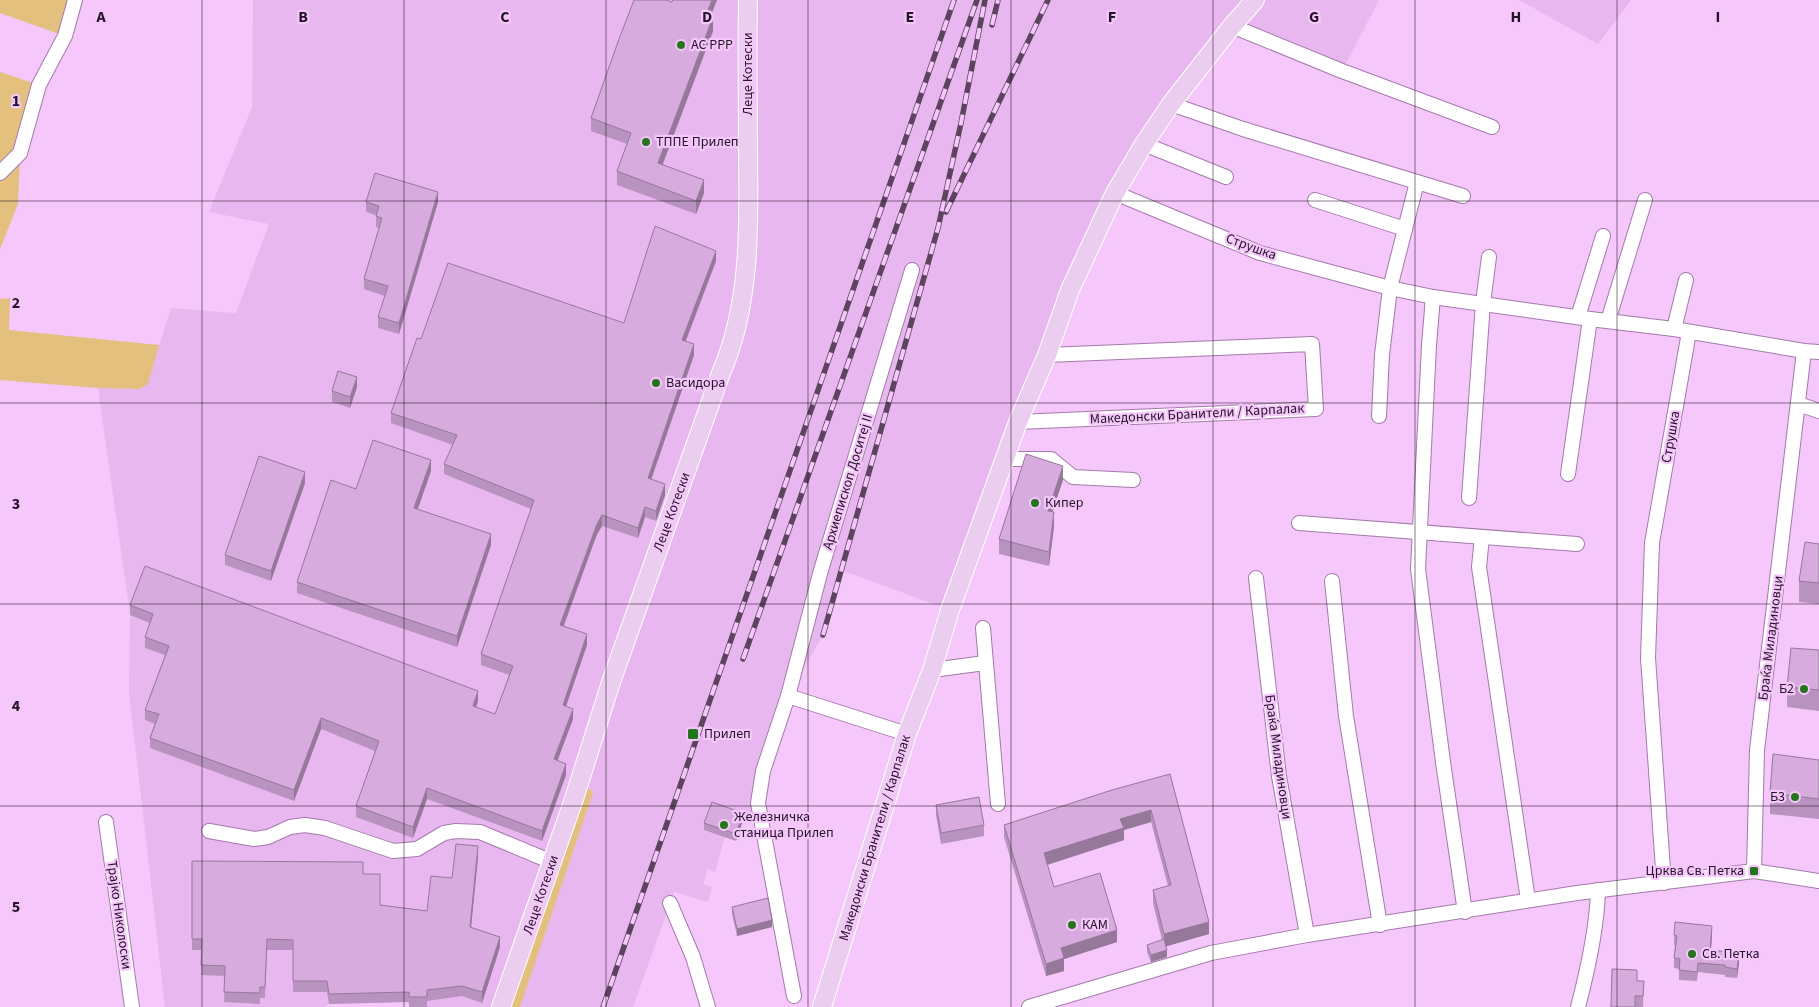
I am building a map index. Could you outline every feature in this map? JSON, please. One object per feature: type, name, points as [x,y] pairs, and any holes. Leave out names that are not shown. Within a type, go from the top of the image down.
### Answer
[{"type":"main road","name":"Македонски Бранители / Карпалак","points":[[822,1007],[907,734],[932,670],[950,610],[1004,459],[1047,355],[1070,290],[1115,193],[1144,144],[1171,104],[1232,26],[1255,0]]},
{"type":"main road","name":"Леце Котески","points":[[501,1007],[552,862],[614,673],[729,355],[746,272],[748,210],[746,1]]},
{"type":"street","points":[[0,173],[20,153],[39,85],[65,36],[75,0]]},
{"type":"street","points":[[1232,26],[1342,72],[1492,127]]},
{"type":"street","points":[[1171,104],[1243,129],[1463,196]]},
{"type":"street","points":[[1144,144],[1226,177]]},
{"type":"street","points":[[1379,416],[1382,355],[1390,288],[1417,182]]},
{"type":"street","name":"Струшка","points":[[1115,193],[1260,253],[1390,288],[1433,297],[1584,318],[1674,328],[1819,352]]},
{"type":"street","points":[[1315,200],[1405,228]]},
{"type":"street","points":[[1608,321],[1645,200]]},
{"type":"street","points":[[1568,474],[1584,318],[1603,236]]},
{"type":"street","points":[[1469,498],[1482,303],[1488,257]]},
{"type":"street","name":"Архиепископ Доситеј II","points":[[794,996],[758,803],[763,771],[788,696],[820,570],[912,270]]},
{"type":"street","points":[[1674,328],[1686,280]]},
{"type":"street","points":[[1433,297],[1428,345],[1418,569],[1465,912]]},
{"type":"street","name":"Струшка","points":[[1664,883],[1648,658],[1652,543],[1689,332]]},
{"type":"street","name":"Македонски Бранители / Карпалак","points":[[1018,422],[1316,409],[1312,344],[1047,355]]},
{"type":"street","name":"Браќа Миладиновци","points":[[1754,871],[1757,750],[1804,351]]},
{"type":"street","points":[[1798,404],[1819,411]]},
{"type":"street","points":[[1004,459],[1051,459],[1073,477],[1133,480]]},
{"type":"street","points":[[1299,523],[1577,544]]},
{"type":"street","points":[[1482,537],[1479,567],[1528,900]]},
{"type":"street","name":"Браќа Миладиновци","points":[[1256,578],[1279,776],[1307,935]]},
{"type":"street","points":[[1332,581],[1346,716],[1380,925]]},
{"type":"street","points":[[983,628],[998,804]]},
{"type":"street","points":[[932,670],[985,663]]},
{"type":"street","points":[[788,696],[907,734]]},
{"type":"street","name":"Трајко Николоски","points":[[106,822],[132,1007]]},
{"type":"street","points":[[209,831],[254,838],[268,837],[290,827],[305,825],[325,828],[393,851],[417,849],[444,833],[480,832],[552,862]]},
{"type":"street","points":[[1029,1007],[1211,953],[1307,935],[1465,912],[1528,900],[1754,871],[1819,881]]},
{"type":"street","points":[[1578,1007],[1585,983],[1596,919],[1598,890]]},
{"type":"street","points":[[670,903],[693,957],[708,1007]]},
{"type":"shaded area","points":[[0,0],[75,0],[65,36],[0,13]]},
{"type":"shaded area","points":[[253,0],[1379,0],[1342,71],[1232,26],[1115,193],[950,610],[841,570],[823,635],[788,696],[752,823],[712,809],[705,830],[725,837],[715,872],[708,869],[703,884],[712,887],[708,902],[674,892],[633,1007],[409,1007],[408,1002],[329,1004],[324,1007],[165,1007],[129,692],[130,615],[98,388],[140,389],[147,384],[171,308],[236,313],[269,224],[209,212],[252,107]]},
{"type":"shaded area","points":[[1519,0],[1631,0],[1598,44]]},
{"type":"shaded area","points":[[0,72],[39,85],[20,153],[18,204],[0,249]]},
{"type":"shaded area","points":[[10,298],[9,330],[159,345],[148,384],[140,389],[98,388],[0,380],[0,299]]},
{"type":"shaded area","points":[[578,781],[593,792],[589,805],[520,1007],[501,1007]]},
{"type":"building","points":[[634,0],[667,0],[672,2],[673,0],[712,0],[706,15],[713,17],[658,163],[704,180],[696,201],[617,171],[631,133],[591,118]]},
{"type":"building","points":[[375,173],[438,192],[399,323],[378,317],[388,286],[364,279],[382,218],[376,216],[379,206],[366,202]]},
{"type":"building","points":[[655,226],[716,251],[682,340],[694,344],[648,478],[665,484],[656,511],[645,507],[638,528],[602,515],[560,625],[587,634],[563,705],[573,709],[554,759],[566,764],[542,831],[427,788],[413,827],[356,806],[379,741],[321,718],[294,790],[150,738],[159,714],[145,710],[169,646],[145,637],[153,614],[130,605],[145,566],[478,691],[473,706],[495,714],[513,666],[481,654],[534,500],[444,464],[457,435],[391,413],[417,338],[421,339],[448,263],[624,323]]},
{"type":"building","points":[[338,371],[357,377],[350,397],[332,391]]},
{"type":"building","points":[[373,440],[431,460],[414,508],[491,534],[457,636],[297,582],[331,480],[356,489]]},
{"type":"building","name":"Кипер","points":[[1026,454],[1063,466],[1048,511],[1054,512],[1049,552],[999,539]]},
{"type":"building","points":[[259,456],[305,472],[271,571],[225,555]]},
{"type":"building","points":[[1805,542],[1819,544],[1819,583],[1799,581]]},
{"type":"building","points":[[1791,648],[1819,650],[1819,690],[1787,687]]},
{"type":"building","points":[[1773,754],[1819,760],[1819,799],[1770,793]]},
{"type":"building","points":[[1170,774],[1209,922],[1164,934],[1153,890],[1171,885],[1151,810],[1120,819],[1124,828],[1044,853],[1054,887],[1100,873],[1117,930],[1061,948],[1064,958],[1046,964],[1004,825],[1112,790]]},
{"type":"building","points":[[979,797],[984,825],[941,833],[936,805]]},
{"type":"building","name":"Железничка станица Прилеп","points":[[712,802],[743,813],[736,834],[704,823]]},
{"type":"building","points":[[456,844],[478,846],[470,927],[500,937],[482,992],[462,986],[427,990],[427,997],[409,997],[409,992],[329,994],[327,981],[293,981],[293,940],[267,939],[265,987],[260,987],[260,993],[224,992],[225,966],[201,965],[202,939],[192,939],[192,861],[363,862],[363,874],[380,874],[380,905],[427,911],[431,876],[452,878]]},
{"type":"building","points":[[768,898],[772,920],[737,929],[732,907]]},
{"type":"building","points":[[1675,922],[1712,926],[1710,950],[1739,953],[1737,969],[1725,967],[1725,965],[1698,963],[1697,972],[1679,970],[1680,959],[1674,958],[1677,936],[1674,935]]},
{"type":"building","points":[[1164,939],[1167,950],[1151,955],[1147,945]]},
{"type":"building","points":[[1612,969],[1637,970],[1637,981],[1644,981],[1643,996],[1635,996],[1635,1007],[1611,1007]]},
{"type":"railway","points":[[603,1007],[954,0]]},
{"type":"railway","points":[[743,659],[977,0]]},
{"type":"railway","points":[[823,635],[938,228],[985,0]]},
{"type":"railway","points":[[992,25],[998,0]]},
{"type":"railway","points":[[946,212],[1048,0]]},
{"type":"place","name":"АС РРР","points":[[681,45]]},
{"type":"place","name":"ТППЕ Прилеп","points":[[646,142]]},
{"type":"place","name":"Васидора","points":[[656,383]]},
{"type":"place","name":"Кипер","points":[[1035,503]]},
{"type":"place","name":"Б2","points":[[1804,689]]},
{"type":"place","name":"Прилеп","points":[[693,734]]},
{"type":"place","name":"Б3","points":[[1795,797]]},
{"type":"place","name":"Железничка станица Прилеп","points":[[724,825]]},
{"type":"place","name":"Црква Св. Петка","points":[[1754,871]]},
{"type":"place","name":"КАМ","points":[[1072,925]]},
{"type":"place","name":"Св. Петка","points":[[1692,954]]}]
